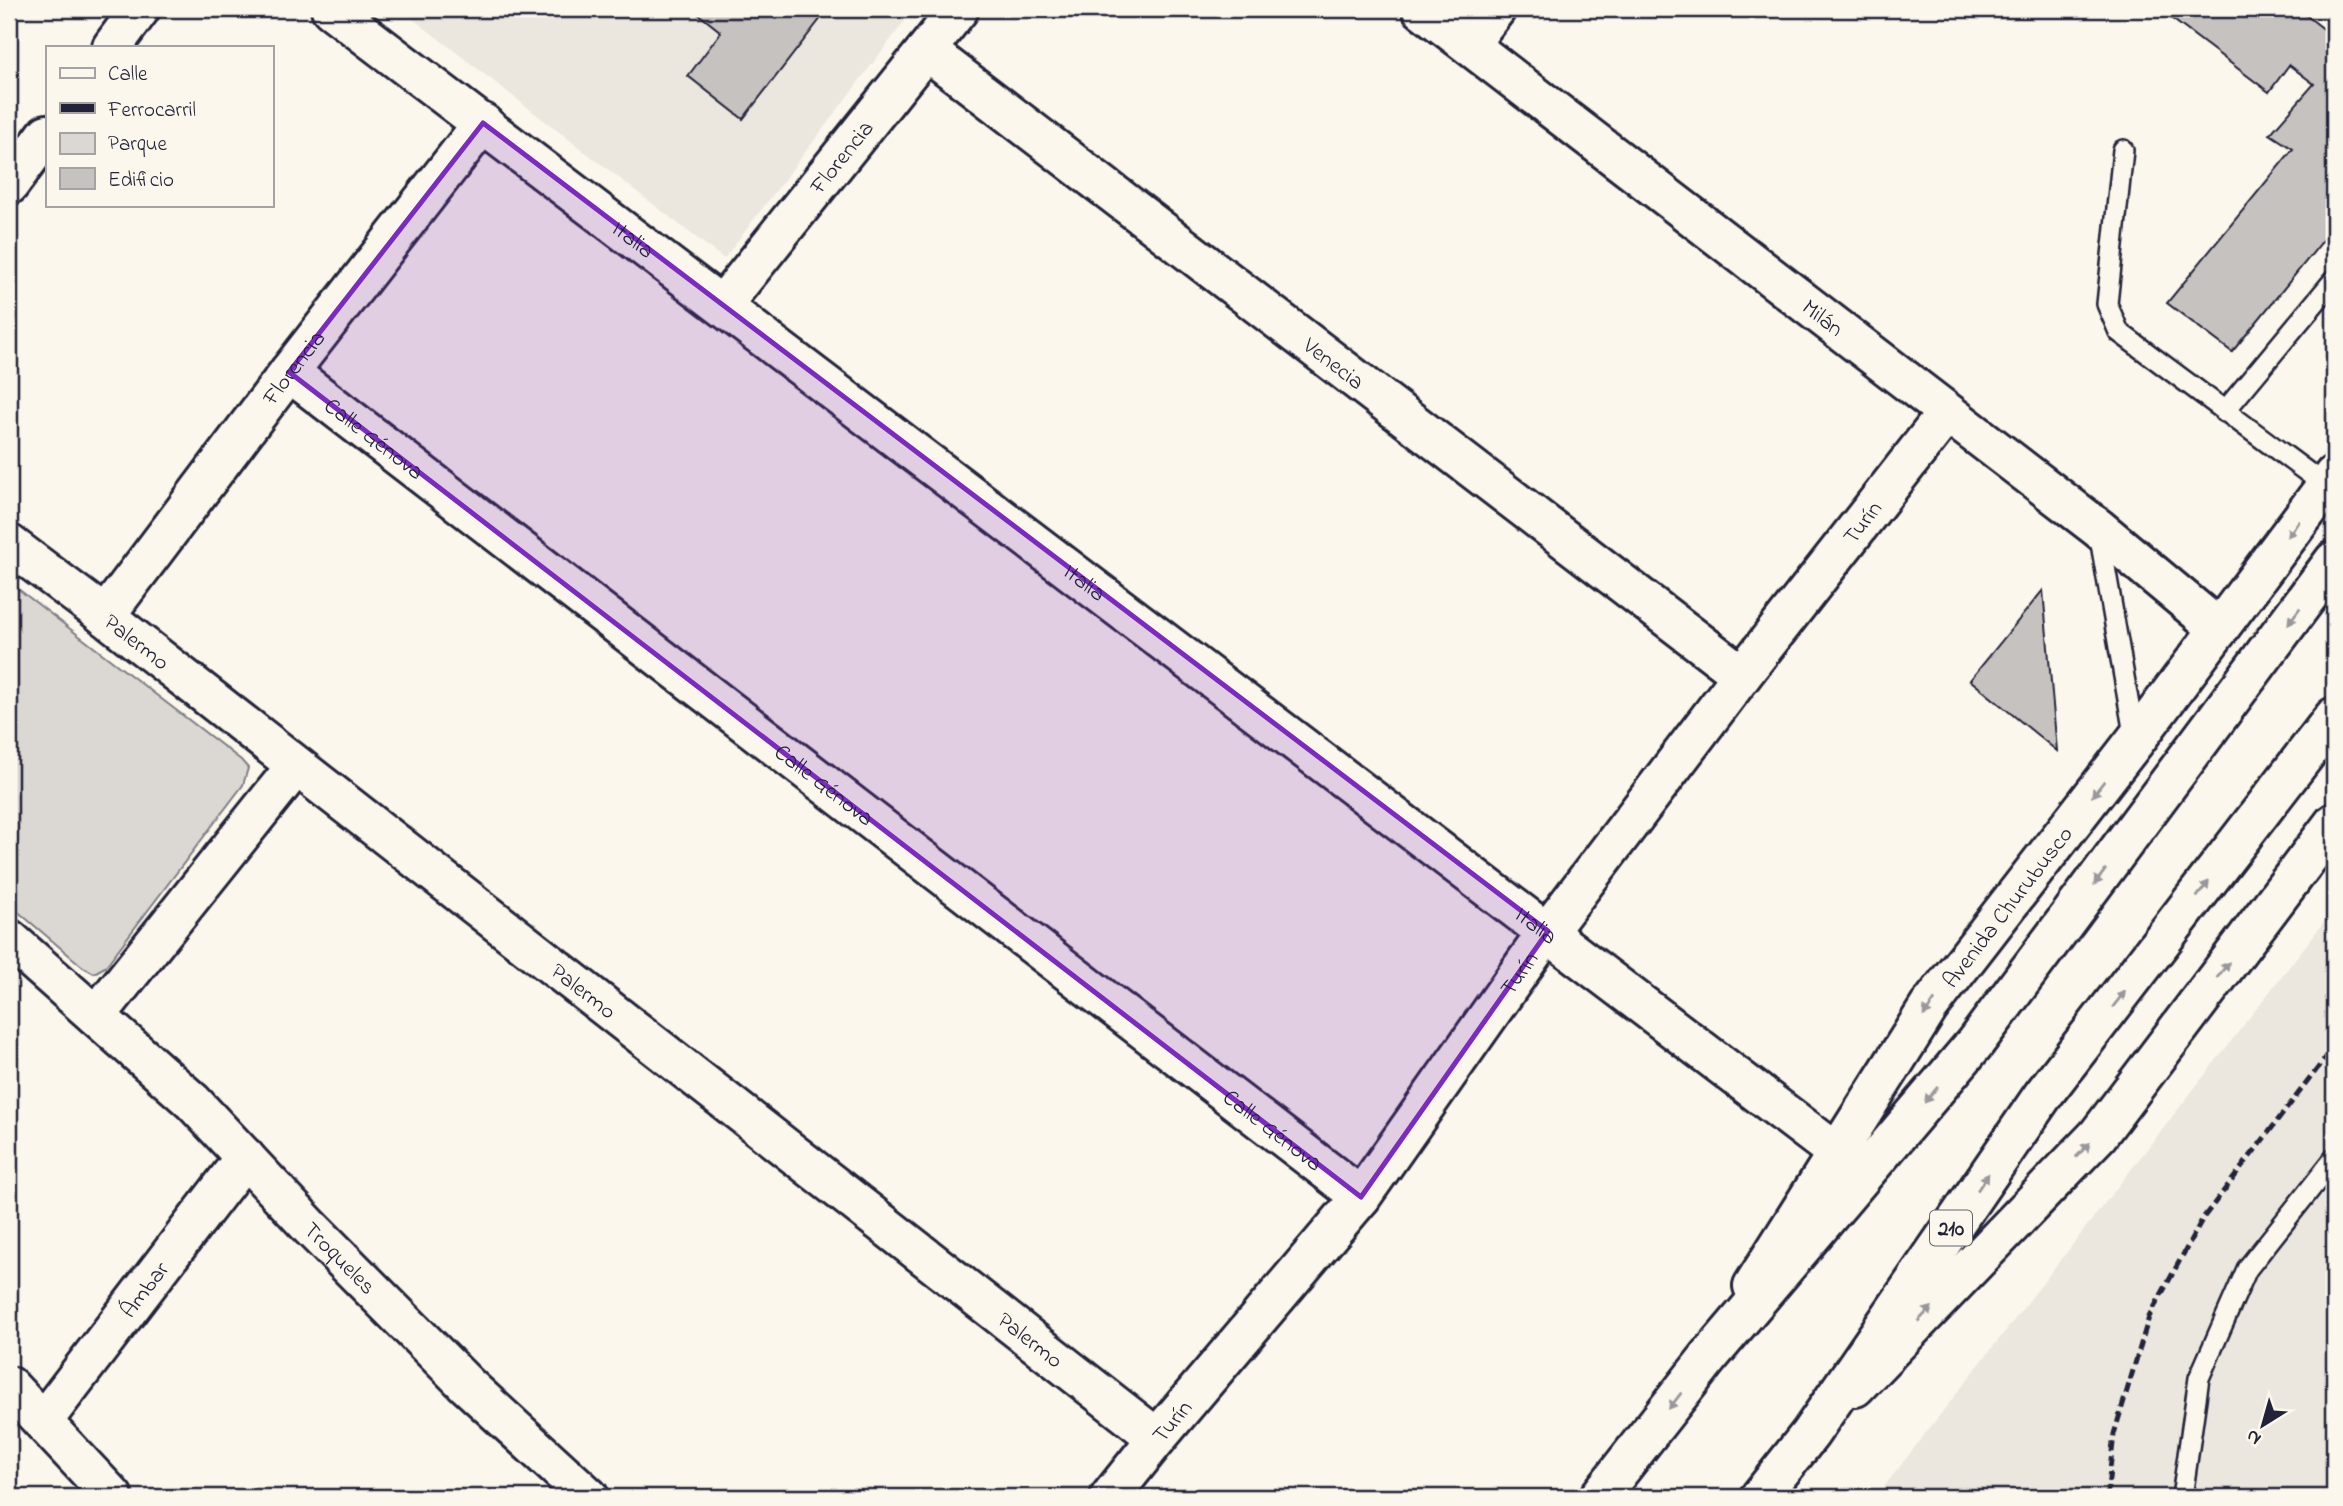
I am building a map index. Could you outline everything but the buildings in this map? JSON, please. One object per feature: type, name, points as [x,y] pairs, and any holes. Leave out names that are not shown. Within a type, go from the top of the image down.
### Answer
[{"type":"main road","points":[[113,46],[140,9]]},
{"type":"main road","name":"Italia","points":[[331,9],[1838,1153]]},
{"type":"main road","name":"Florencia","points":[[723,304],[959,9]]},
{"type":"main road","name":"Milán","points":[[1422,9],[2098,528],[2219,629]]},
{"type":"main road","points":[[1469,44],[1496,9]]},
{"type":"main road","name":"Venecia","points":[[927,51],[1742,675]]},
{"type":"main road","name":"Florencia","points":[[105,616],[289,372],[484,123]]},
{"type":"main road","points":[[11,178],[46,135]]},
{"type":"main road","name":"Calle Génova","points":[[289,372],[1361,1197]]},
{"type":"main road","name":"Turín","points":[[1111,1497],[1157,1438],[1361,1197],[1548,931],[1742,675],[1947,413]]},
{"type":"main road","name":"Avenida Churubusco","points":[[1708,1358],[1929,1006],[2135,741],[2330,481]]},
{"type":"main road","name":"Palermo","points":[[9,544],[105,616],[1157,1438]]},
{"type":"main road","name":"Avenida Churubusco","points":[[1599,1497],[1708,1358],[1975,1043],[2334,561]]},
{"type":"main road","name":"210","points":[[1760,1497],[1810,1434],[2043,1095],[2334,717]]},
{"type":"main road","points":[[96,1016],[296,766]]},
{"type":"main road","points":[[1810,1434],[2098,1135],[2334,823]]},
{"type":"main road","name":"Troqueles","points":[[9,939],[193,1102],[310,1227],[467,1385],[589,1497]]},
{"type":"main road","name":"Ámbar","points":[[43,1421],[245,1157]]},
{"type":"main road","points":[[9,1387],[113,1497]]},
{"type":"lane","points":[[2123,150],[2107,304],[2119,332],[2224,412],[2330,481]]},
{"type":"lane","points":[[2224,412],[2334,280]]},
{"type":"lane","points":[[2098,528],[2135,741]]},
{"type":"lane","points":[[2182,1497],[2199,1378],[2247,1269],[2334,1159]]},
{"type":"highlighted area","points":[[483,123],[1548,931],[1361,1197],[289,372]]},
{"type":"shaded area","points":[[400,9],[914,9],[724,259]]},
{"type":"shaded area","points":[[2334,909],[2334,1497],[1876,1497]]},
{"type":"green space","points":[[9,582],[248,768],[243,785],[105,967],[94,973],[83,967],[9,904]]},
{"type":"railway","points":[[2107,1497],[2114,1434],[2149,1317],[2203,1218],[2334,1047]]}]
